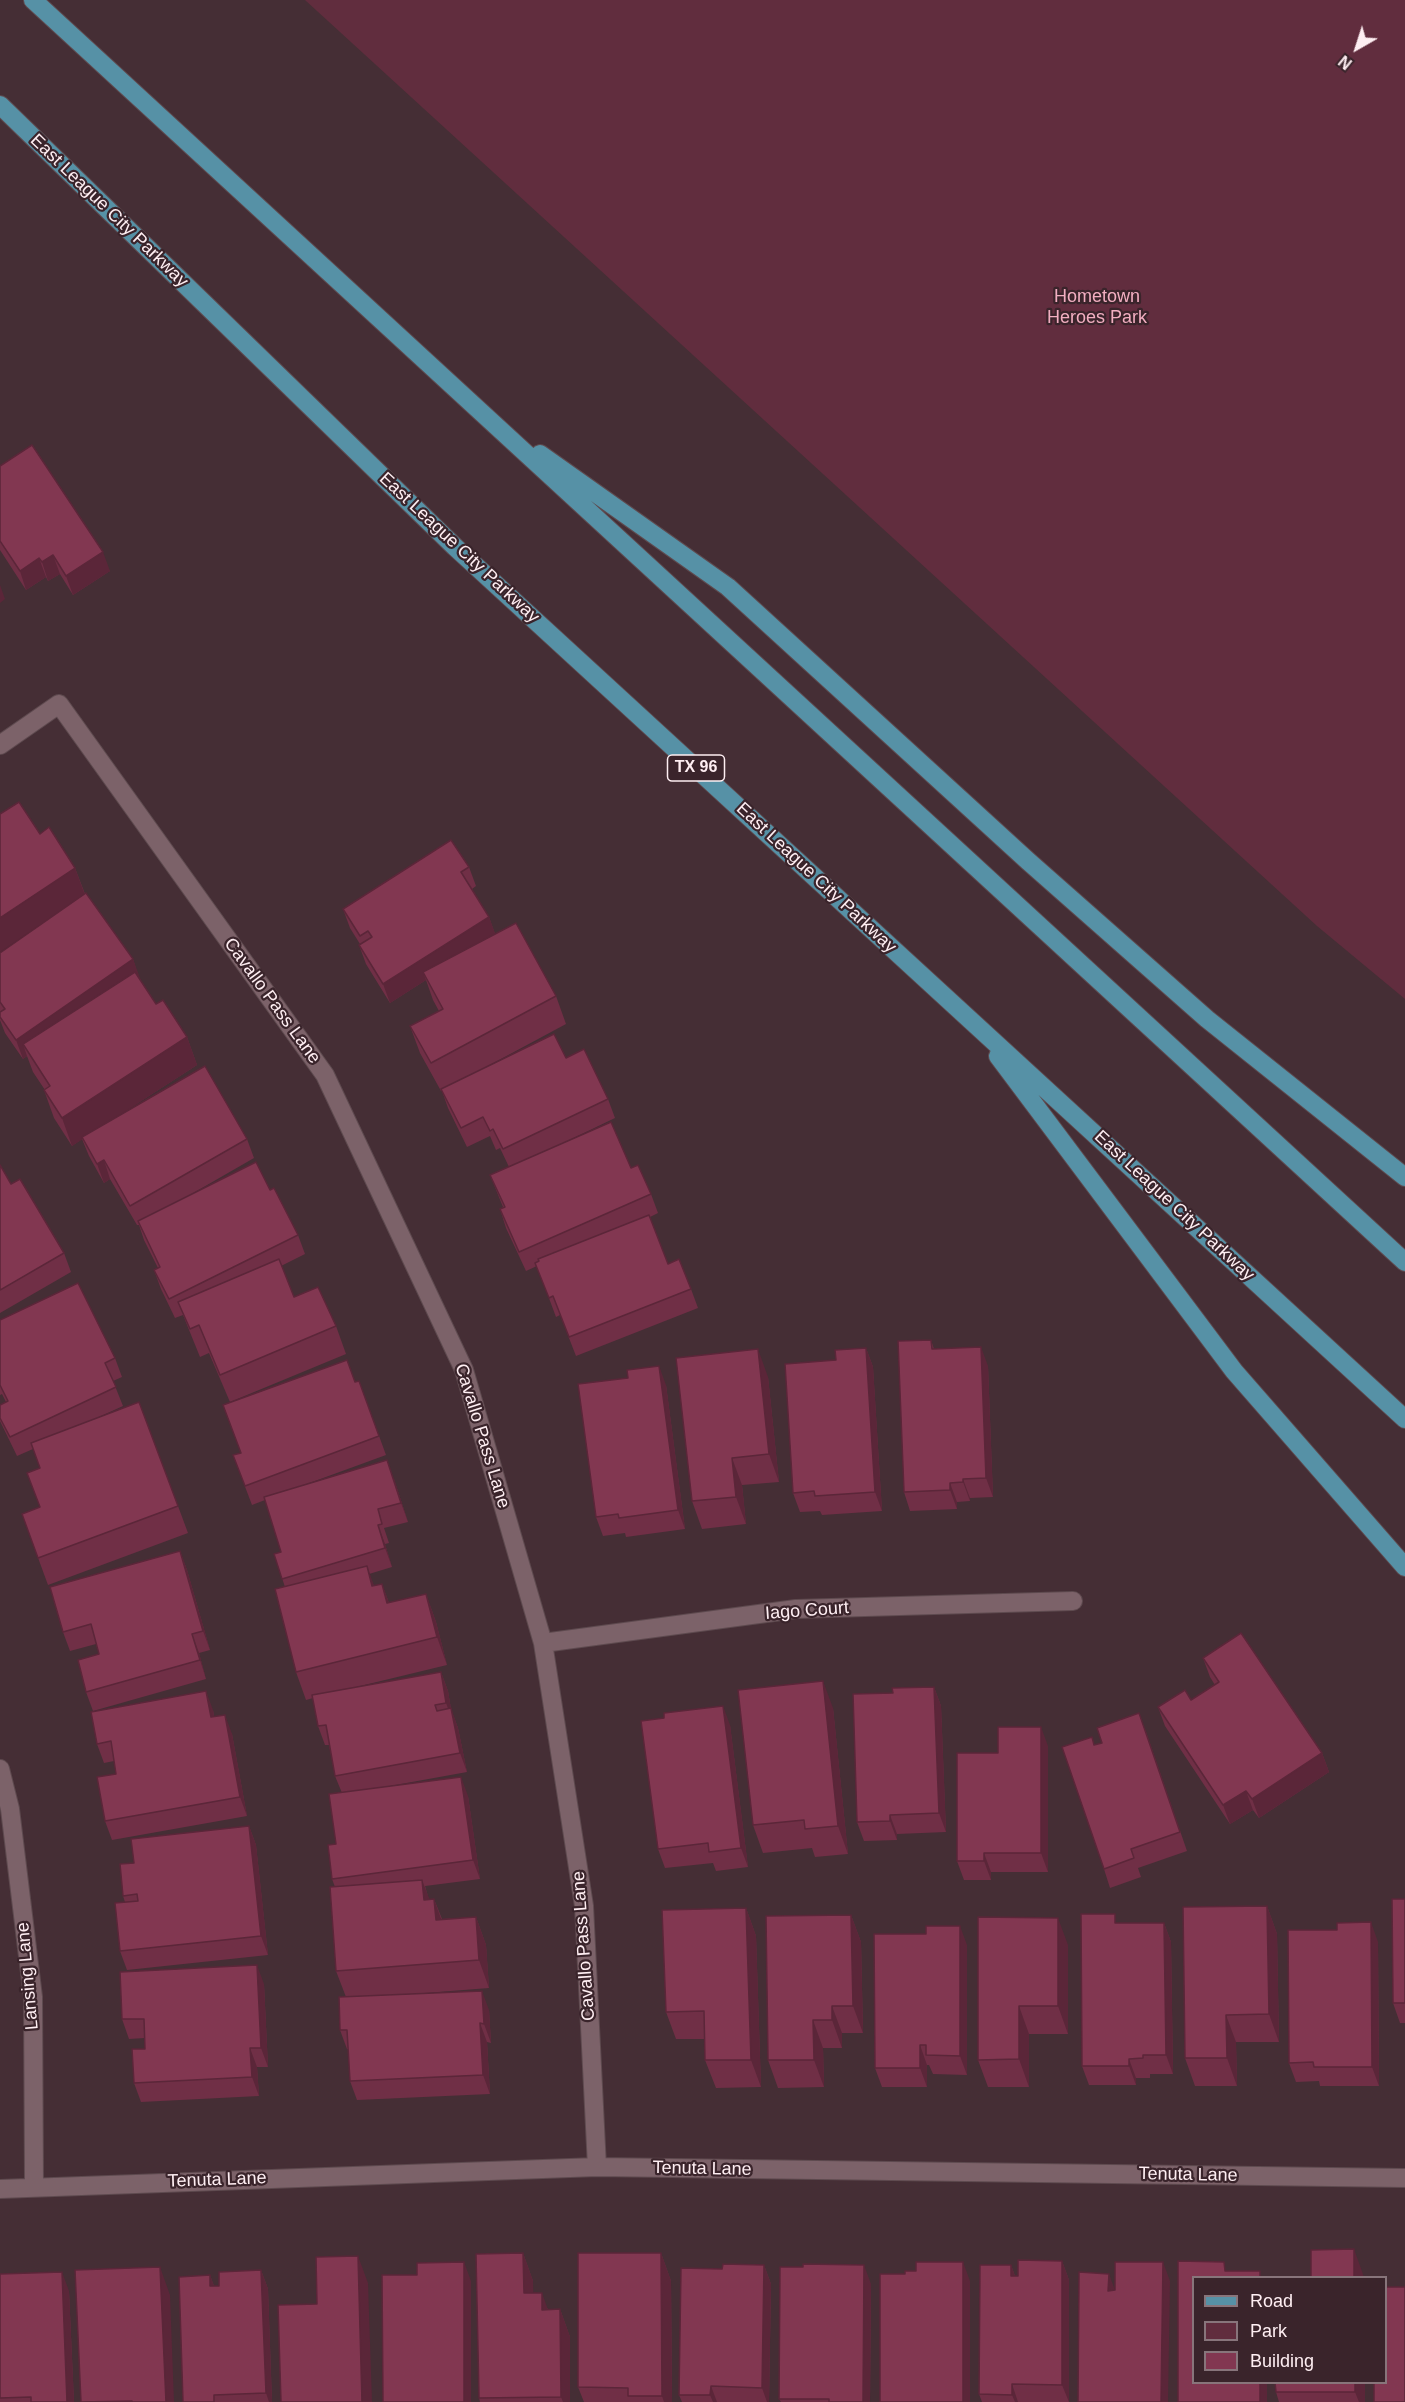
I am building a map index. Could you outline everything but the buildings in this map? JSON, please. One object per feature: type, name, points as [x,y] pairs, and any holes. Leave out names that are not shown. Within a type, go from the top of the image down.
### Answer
[{"type":"main road","points":[[33,0],[1405,1262]]},
{"type":"main road","name":"East League City Parkway","points":[[0,105],[455,547],[1405,1419]]},
{"type":"main road","points":[[479,410],[728,587],[1028,861],[1198,1011],[1405,1177]]},
{"type":"main road","points":[[972,1021],[1234,1371],[1405,1567]]},
{"type":"street","name":"Cavallo Pass Lane","points":[[0,745],[59,704],[325,1075],[464,1370],[543,1643],[584,1906],[597,2167]]},
{"type":"street","name":"Iago Court","points":[[543,1643],[796,1610],[1073,1601]]},
{"type":"street","name":"Lansing Lane","points":[[0,1769],[10,1809],[33,1997],[34,2186]]},
{"type":"street","name":"Tenuta Lane","points":[[0,2189],[597,2167],[1405,2178]]},
{"type":"green space","name":"Hometown Heroes Park","points":[[305,0],[1405,0],[1405,999],[1317,926]]}]
